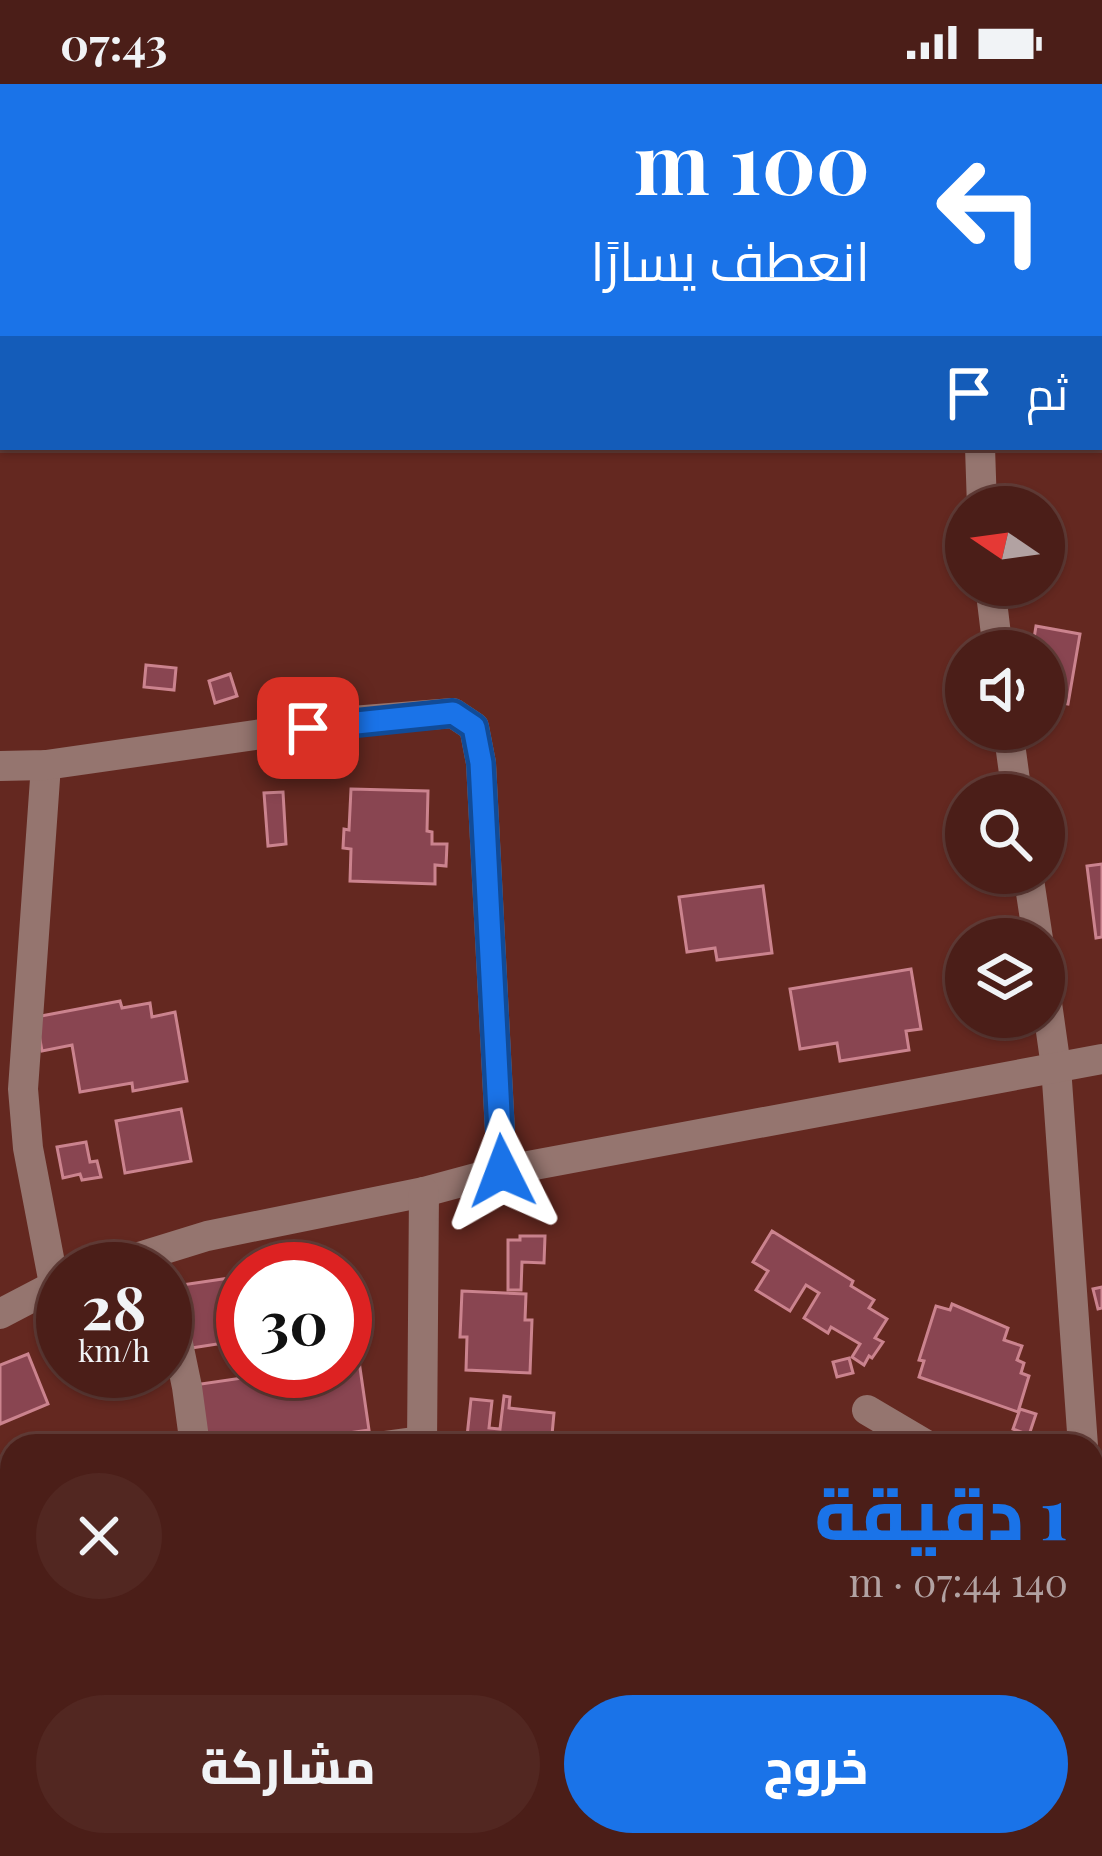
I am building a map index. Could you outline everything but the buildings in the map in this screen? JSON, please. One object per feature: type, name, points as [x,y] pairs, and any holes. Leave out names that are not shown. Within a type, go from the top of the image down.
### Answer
[{"type":"street","points":[[980,450],[981,486]]},
{"type":"street","points":[[0,766],[46,766],[352,721],[453,713],[474,727],[481,763],[502,1171]]},
{"type":"street","points":[[46,766],[23,1089],[28,1148],[49,1242]]},
{"type":"street","points":[[1052,1038],[1083,1434]]},
{"type":"street","points":[[192,1244],[207,1236],[424,1192],[502,1171],[1102,1059]]},
{"type":"street","points":[[422,1434],[424,1192]]},
{"type":"street","points":[[0,1314],[36,1294]]},
{"type":"street","points":[[189,1398],[194,1434]]},
{"type":"street","points":[[866,1410],[907,1434]]},
{"type":"route","points":[[308,728],[453,713],[474,727],[481,763],[502,1171]]}]
